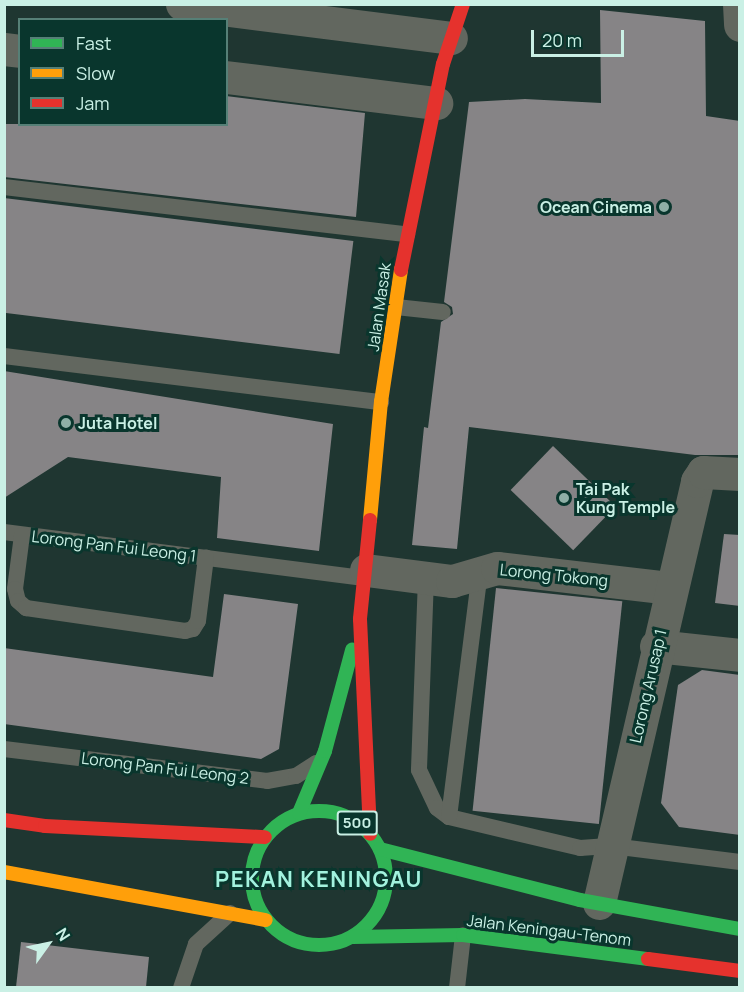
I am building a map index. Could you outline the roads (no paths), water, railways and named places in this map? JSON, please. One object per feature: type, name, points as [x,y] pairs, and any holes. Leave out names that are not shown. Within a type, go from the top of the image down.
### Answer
[{"type":"main road","name":"Jalan Masak","points":[[370,834],[360,620],[381,402],[407,234],[451,38],[463,4]]},
{"type":"main road","name":"Jalan Masak","points":[[299,813],[321,760],[360,620]]},
{"type":"main road","name":"500","points":[[266,920],[255,900],[251,879],[254,856],[265,837],[280,822],[299,813],[320,810],[340,814],[370,834],[380,849],[386,869],[382,898],[369,924],[353,937]]},
{"type":"main road","points":[[4,820],[45,826],[265,837]]},
{"type":"main road","name":"Jalan Keningau-Tenom","points":[[380,849],[599,903],[740,929]]},
{"type":"main road","points":[[4,872],[266,920],[297,942],[316,946],[353,937]]},
{"type":"main road","name":"Jalan Keningau-Tenom","points":[[353,937],[463,935],[740,971]]},
{"type":"street","points":[[182,4],[400,18],[451,38]]},
{"type":"street","points":[[739,4],[740,25]]},
{"type":"street","points":[[228,77],[436,103]]},
{"type":"street","name":"Lorong Arusap 1","points":[[599,903],[656,646],[697,481],[703,472],[740,474]]},
{"type":"street","name":"Lorong Tokong","points":[[365,574],[464,580],[480,572],[497,568],[672,588]]},
{"type":"street","points":[[656,646],[740,655]]},
{"type":"lane","points":[[4,187],[407,234]]},
{"type":"lane","points":[[396,307],[443,312]]},
{"type":"lane","points":[[4,356],[381,402]]},
{"type":"lane","name":"Lorong Pan Fui Leong 1","points":[[4,532],[206,558],[365,574]]},
{"type":"lane","name":"Lorong Pan Fui Leong 1","points":[[22,534],[15,589],[18,601],[26,608],[185,631],[193,628],[198,621],[206,558]]},
{"type":"lane","points":[[449,817],[480,572]]},
{"type":"lane","points":[[426,578],[419,770],[425,791],[437,808],[449,817],[580,848],[612,846],[740,862]]},
{"type":"lane","name":"Lorong Pan Fui Leong 2","points":[[4,749],[267,781],[296,776],[321,760]]},
{"type":"lane","points":[[181,987],[196,944],[231,912]]},
{"type":"lane","points":[[458,987],[463,935]]},
{"type":"place","name":"Ocean Cinema","points":[[664,207]]},
{"type":"place","name":"Juta Hotel","points":[[66,423]]},
{"type":"place","name":"Tai Pak Kung Temple","points":[[564,498]]},
{"type":"district","name":"PEKAN KENINGAU","points":[[319,880]]}]
